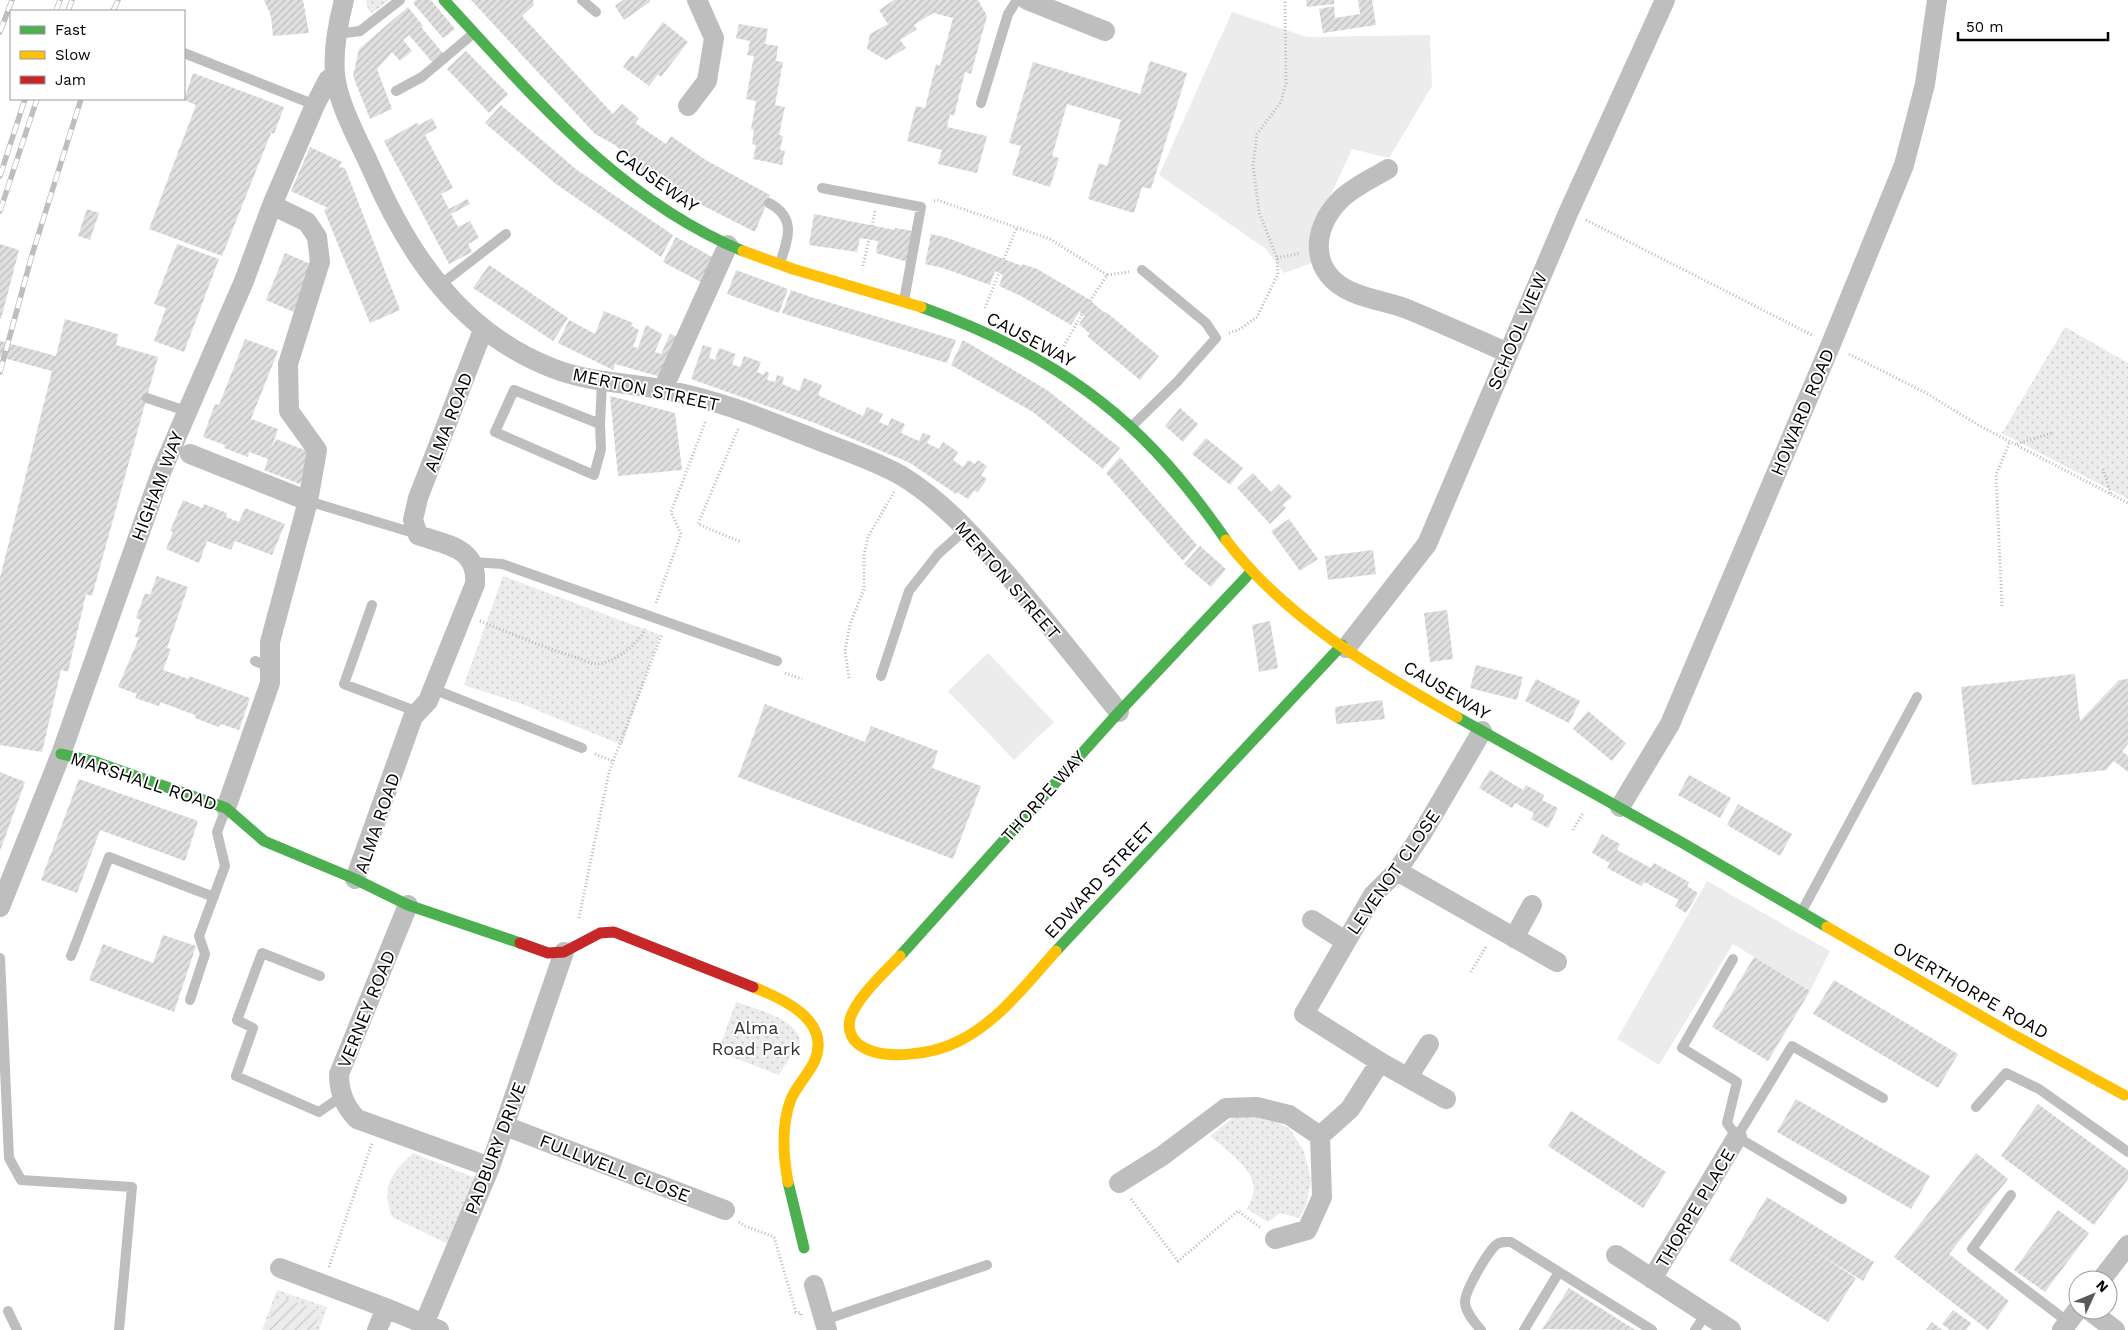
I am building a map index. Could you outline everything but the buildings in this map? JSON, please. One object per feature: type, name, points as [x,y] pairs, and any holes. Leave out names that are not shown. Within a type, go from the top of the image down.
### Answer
[{"type":"street","name":"CAUSEWAY","points":[[444,0],[552,115],[594,156],[644,195],[681,220],[728,245],[780,264],[904,302],[976,329],[1052,367],[1091,392],[1131,426],[1183,481],[1252,572],[1277,596],[1344,646],[1391,678],[1482,731],[1802,911]]},
{"type":"street","points":[[688,106],[707,81],[714,38],[697,0]]},
{"type":"street","points":[[1027,0],[1105,31]]},
{"type":"street","name":"SCHOOL VIEW","points":[[1344,646],[1427,544],[1569,211],[1665,0]]},
{"type":"street","name":"HOWARD ROAD","points":[[1620,807],[1670,724],[1831,344],[1904,165],[1925,84],[1937,0]]},
{"type":"street","name":"MERTON STREET","points":[[340,13],[335,75],[342,101],[381,191],[401,230],[423,264],[465,314],[483,330],[526,356],[553,368],[602,382],[664,389],[713,402],[745,412],[846,451],[902,477],[939,504],[966,529],[1020,590],[1119,712]]},
{"type":"street","name":"HIGHAM WAY","points":[[0,907],[62,754],[162,470],[244,281],[272,206],[315,105],[328,80],[335,75]]},
{"type":"street","points":[[1388,169],[1342,198],[1332,209],[1319,234],[1320,263],[1328,276],[1351,292],[1405,308],[1508,353]]},
{"type":"street","name":"MARSHALL ROAD","points":[[62,754],[93,760],[226,808],[270,683],[263,664],[308,502],[317,450],[289,411],[288,364],[320,262],[317,237],[307,222],[272,206]]},
{"type":"street","points":[[664,389],[728,245]]},
{"type":"street","name":"ALMA ROAD","points":[[418,535],[413,520],[418,498],[483,330]]},
{"type":"street","points":[[190,454],[308,502]]},
{"type":"street","points":[[418,535],[464,551],[473,562]]},
{"type":"street","name":"ALMA ROAD","points":[[473,562],[476,574],[475,584],[428,700],[413,717],[355,879],[408,905],[548,953],[564,952]]},
{"type":"street","name":"THORPE WAY","points":[[849,1030],[850,1018],[871,988],[1119,712],[1252,572]]},
{"type":"street","name":"EDWARD STREET","points":[[849,1030],[857,1043],[871,1052],[908,1054],[952,1044],[996,1017],[1344,646]]},
{"type":"street","name":"LEVENOT CLOSE","points":[[1446,1099],[1380,1062],[1304,1014],[1373,895],[1396,871],[1423,832],[1482,731]]},
{"type":"street","points":[[226,808],[264,841],[355,879]]},
{"type":"street","points":[[1396,871],[1557,962]]},
{"type":"street","name":"VERNEY ROAD","points":[[408,905],[339,1074],[339,1086],[342,1096],[346,1108],[357,1119],[490,1167]]},
{"type":"street","points":[[1505,934],[1532,905]]},
{"type":"street","name":"OVERTHORPE ROAD","points":[[1802,911],[2011,1034],[2124,1095]]},
{"type":"street","points":[[1312,920],[1345,941]]},
{"type":"street","points":[[564,952],[600,933],[614,932],[756,988],[786,1002],[809,1020],[818,1041],[816,1060],[792,1098],[785,1120],[782,1145],[784,1170],[804,1248]]},
{"type":"street","name":"PADBURY DRIVE","points":[[432,1327],[505,1126],[564,952]]},
{"type":"street","points":[[1408,1078],[1429,1044]]},
{"type":"street","points":[[1320,1136],[1350,1110],[1380,1062]]},
{"type":"street","points":[[1119,1183],[1162,1156],[1226,1108],[1257,1107],[1288,1115],[1320,1136]]},
{"type":"street","name":"FULLWELL CLOSE","points":[[505,1126],[725,1210]]},
{"type":"street","points":[[1275,1239],[1307,1230],[1322,1197],[1320,1136]]},
{"type":"street","name":"THORPE PLACE","points":[[1652,1279],[1737,1138]]},
{"type":"street","points":[[2109,1270],[2128,1245]]},
{"type":"street","points":[[1616,1255],[1652,1279],[1701,1322],[1732,1330]]},
{"type":"street","points":[[280,1268],[432,1327]]},
{"type":"street","points":[[814,1286],[826,1325]]},
{"type":"street","points":[[377,1330],[386,1308]]},
{"type":"street","points":[[2102,1320],[2115,1330]]},
{"type":"lane","points":[[340,13],[360,31],[400,0]]},
{"type":"lane","points":[[582,0],[596,12]]},
{"type":"lane","points":[[982,104],[1008,14],[1017,0]]},
{"type":"lane","points":[[396,91],[422,77],[474,32]]},
{"type":"lane","points":[[185,53],[315,105]]},
{"type":"lane","points":[[822,188],[921,207],[904,302]]},
{"type":"lane","points":[[769,203],[784,216],[788,226],[789,234],[780,264]]},
{"type":"lane","points":[[440,285],[506,234]]},
{"type":"lane","points":[[1131,426],[1177,382],[1216,338],[1206,323],[1142,270]]},
{"type":"lane","points":[[600,424],[514,390],[495,432],[594,475],[601,449],[602,382]]},
{"type":"lane","points":[[146,398],[186,411]]},
{"type":"lane","points":[[308,502],[418,535]]},
{"type":"lane","points":[[881,676],[909,591],[938,554],[966,529]]},
{"type":"lane","points":[[473,562],[502,564],[777,662]]},
{"type":"lane","points":[[372,605],[344,684],[418,712]]},
{"type":"lane","points":[[433,689],[582,748]]},
{"type":"lane","points":[[1802,911],[1917,697]]},
{"type":"lane","name":"MARSHALL ROAD","points":[[190,1000],[205,954],[199,936],[225,866],[217,832],[226,808]]},
{"type":"lane","points":[[72,956],[109,857],[214,897]]},
{"type":"lane","points":[[320,976],[262,953],[237,1020],[253,1028],[236,1076],[319,1112],[342,1096]]},
{"type":"lane","points":[[0,958],[8,1158],[21,1180],[132,1187],[119,1330]]},
{"type":"lane","points":[[1733,959],[1682,1048],[1736,1082],[1727,1123],[1737,1138]]},
{"type":"lane","name":"THORPE PLACE","points":[[1842,1199],[1737,1138],[1792,1046],[1884,1098]]},
{"type":"lane","points":[[1976,1108],[2006,1073],[2039,1089],[2128,1152]]},
{"type":"lane","points":[[2011,1195],[1972,1249],[2068,1319]]},
{"type":"lane","points":[[1481,1330],[1465,1305],[1466,1294],[1474,1278],[1496,1245],[1502,1242],[1511,1242],[1652,1330]]},
{"type":"lane","points":[[826,1325],[988,1265]]},
{"type":"lane","points":[[1524,1330],[1560,1272]]},
{"type":"lane","points":[[8,1311],[18,1330]]},
{"type":"path","points":[[1216,338],[1240,329],[1257,317],[1278,274],[1277,258],[1259,212],[1253,165],[1257,134],[1281,102],[1286,83],[1285,0]]},
{"type":"path","points":[[921,207],[937,200],[1050,238],[1107,274],[1142,270]]},
{"type":"path","points":[[1569,211],[1926,393],[1980,426],[2128,503]]},
{"type":"path","points":[[1004,260],[1017,227]]},
{"type":"path","points":[[976,329],[999,273]]},
{"type":"path","points":[[1090,302],[1107,274]]},
{"type":"path","points":[[1052,367],[1082,314]]},
{"type":"path","points":[[463,614],[561,653],[597,664],[617,657],[642,638],[681,534],[671,512],[713,402]]},
{"type":"path","points":[[740,542],[698,524],[745,412]]},
{"type":"path","points":[[2016,444],[2052,433]]},
{"type":"path","points":[[2002,606],[1996,475],[2010,441]]},
{"type":"path","points":[[2103,469],[2111,494]]},
{"type":"path","points":[[849,678],[845,651],[850,624],[864,588],[864,556],[868,537],[902,477]]},
{"type":"path","points":[[588,939],[579,919],[609,772],[667,623]]},
{"type":"path","points":[[582,748],[614,761]]},
{"type":"path","points":[[1471,972],[1505,934]]},
{"type":"path","points":[[323,1284],[378,1126]]},
{"type":"path","points":[[1119,1183],[1178,1261],[1238,1211],[1275,1239]]},
{"type":"path","points":[[725,1210],[744,1226],[774,1237],[796,1312],[801,1313],[803,1322]]},
{"type":"green space","points":[[366,0],[390,0],[372,13],[368,9]]},
{"type":"green space","points":[[1232,12],[1307,37],[1430,35],[1432,86],[1389,158],[1352,149],[1311,238],[1312,263],[1284,273],[1266,249],[1159,175]]},
{"type":"green space","points":[[2065,327],[2128,363],[2128,499],[2002,433]]},
{"type":"green space","points":[[503,576],[660,635],[622,745],[522,704],[464,685]]},
{"type":"green space","points":[[988,653],[1054,722],[1014,760],[948,691]]},
{"type":"green space","points":[[1707,881],[1830,951],[1810,991],[1733,944],[1659,1065],[1617,1039]]},
{"type":"green space","name":"Alma Road Park","points":[[736,1002],[764,1011],[784,1021],[792,1026],[797,1033],[800,1041],[779,1075],[718,1052]]},
{"type":"green space","points":[[1265,1116],[1290,1129],[1304,1151],[1311,1180],[1306,1205],[1299,1218],[1280,1213],[1268,1222],[1247,1209],[1253,1194],[1251,1177],[1232,1154],[1210,1136],[1234,1117]]},
{"type":"green space","points":[[413,1153],[475,1178],[448,1244],[392,1217],[388,1197],[390,1181]]},
{"type":"green space","points":[[277,1290],[327,1307],[319,1330],[262,1330]]},
{"type":"green space","points":[[278,1296],[320,1311],[314,1330],[266,1330]]},
{"type":"railway","points":[[0,32],[12,0]]},
{"type":"railway","points":[[56,10],[60,0]]},
{"type":"railway","points":[[68,10],[72,0]]},
{"type":"railway","points":[[113,10],[118,0]]},
{"type":"railway","points":[[0,176],[25,100]]},
{"type":"railway","points":[[0,211],[37,100]]},
{"type":"railway","points":[[0,372],[32,255],[81,100]]},
{"type":"traffic: fast","points":[[444,0],[545,108],[617,174],[656,204],[698,230],[743,251]]},
{"type":"traffic: fast","points":[[921,307],[991,335],[1024,352],[1055,370],[1114,412],[1142,437],[1168,465],[1226,540]]},
{"type":"traffic: fast","points":[[900,956],[1119,712],[1251,572]]},
{"type":"traffic: fast","points":[[1056,951],[1342,645]]},
{"type":"traffic: fast","points":[[1457,717],[1681,842],[1827,927]]},
{"type":"traffic: fast","points":[[61,754],[93,761],[226,808],[264,841],[355,879],[408,905],[520,943]]},
{"type":"traffic: fast","points":[[788,1182],[804,1248]]},
{"type":"traffic: slow","points":[[743,251],[793,269],[921,307]]},
{"type":"traffic: slow","points":[[1226,540],[1249,568],[1275,594],[1332,640],[1363,661],[1457,717]]},
{"type":"traffic: slow","points":[[1827,927],[2012,1034],[2124,1095]]},
{"type":"traffic: slow","points":[[900,956],[865,994],[853,1011],[850,1019],[850,1032],[855,1041],[867,1049],[879,1053],[893,1055],[922,1053],[948,1046],[973,1033],[1000,1012],[1056,951]]},
{"type":"traffic: slow","points":[[753,987],[790,1004],[810,1022],[816,1033],[818,1046],[815,1060],[791,1099],[786,1119],[784,1151],[788,1182]]},
{"type":"traffic: jam","points":[[520,943],[548,953],[564,952],[600,933],[614,932],[753,987]]}]
